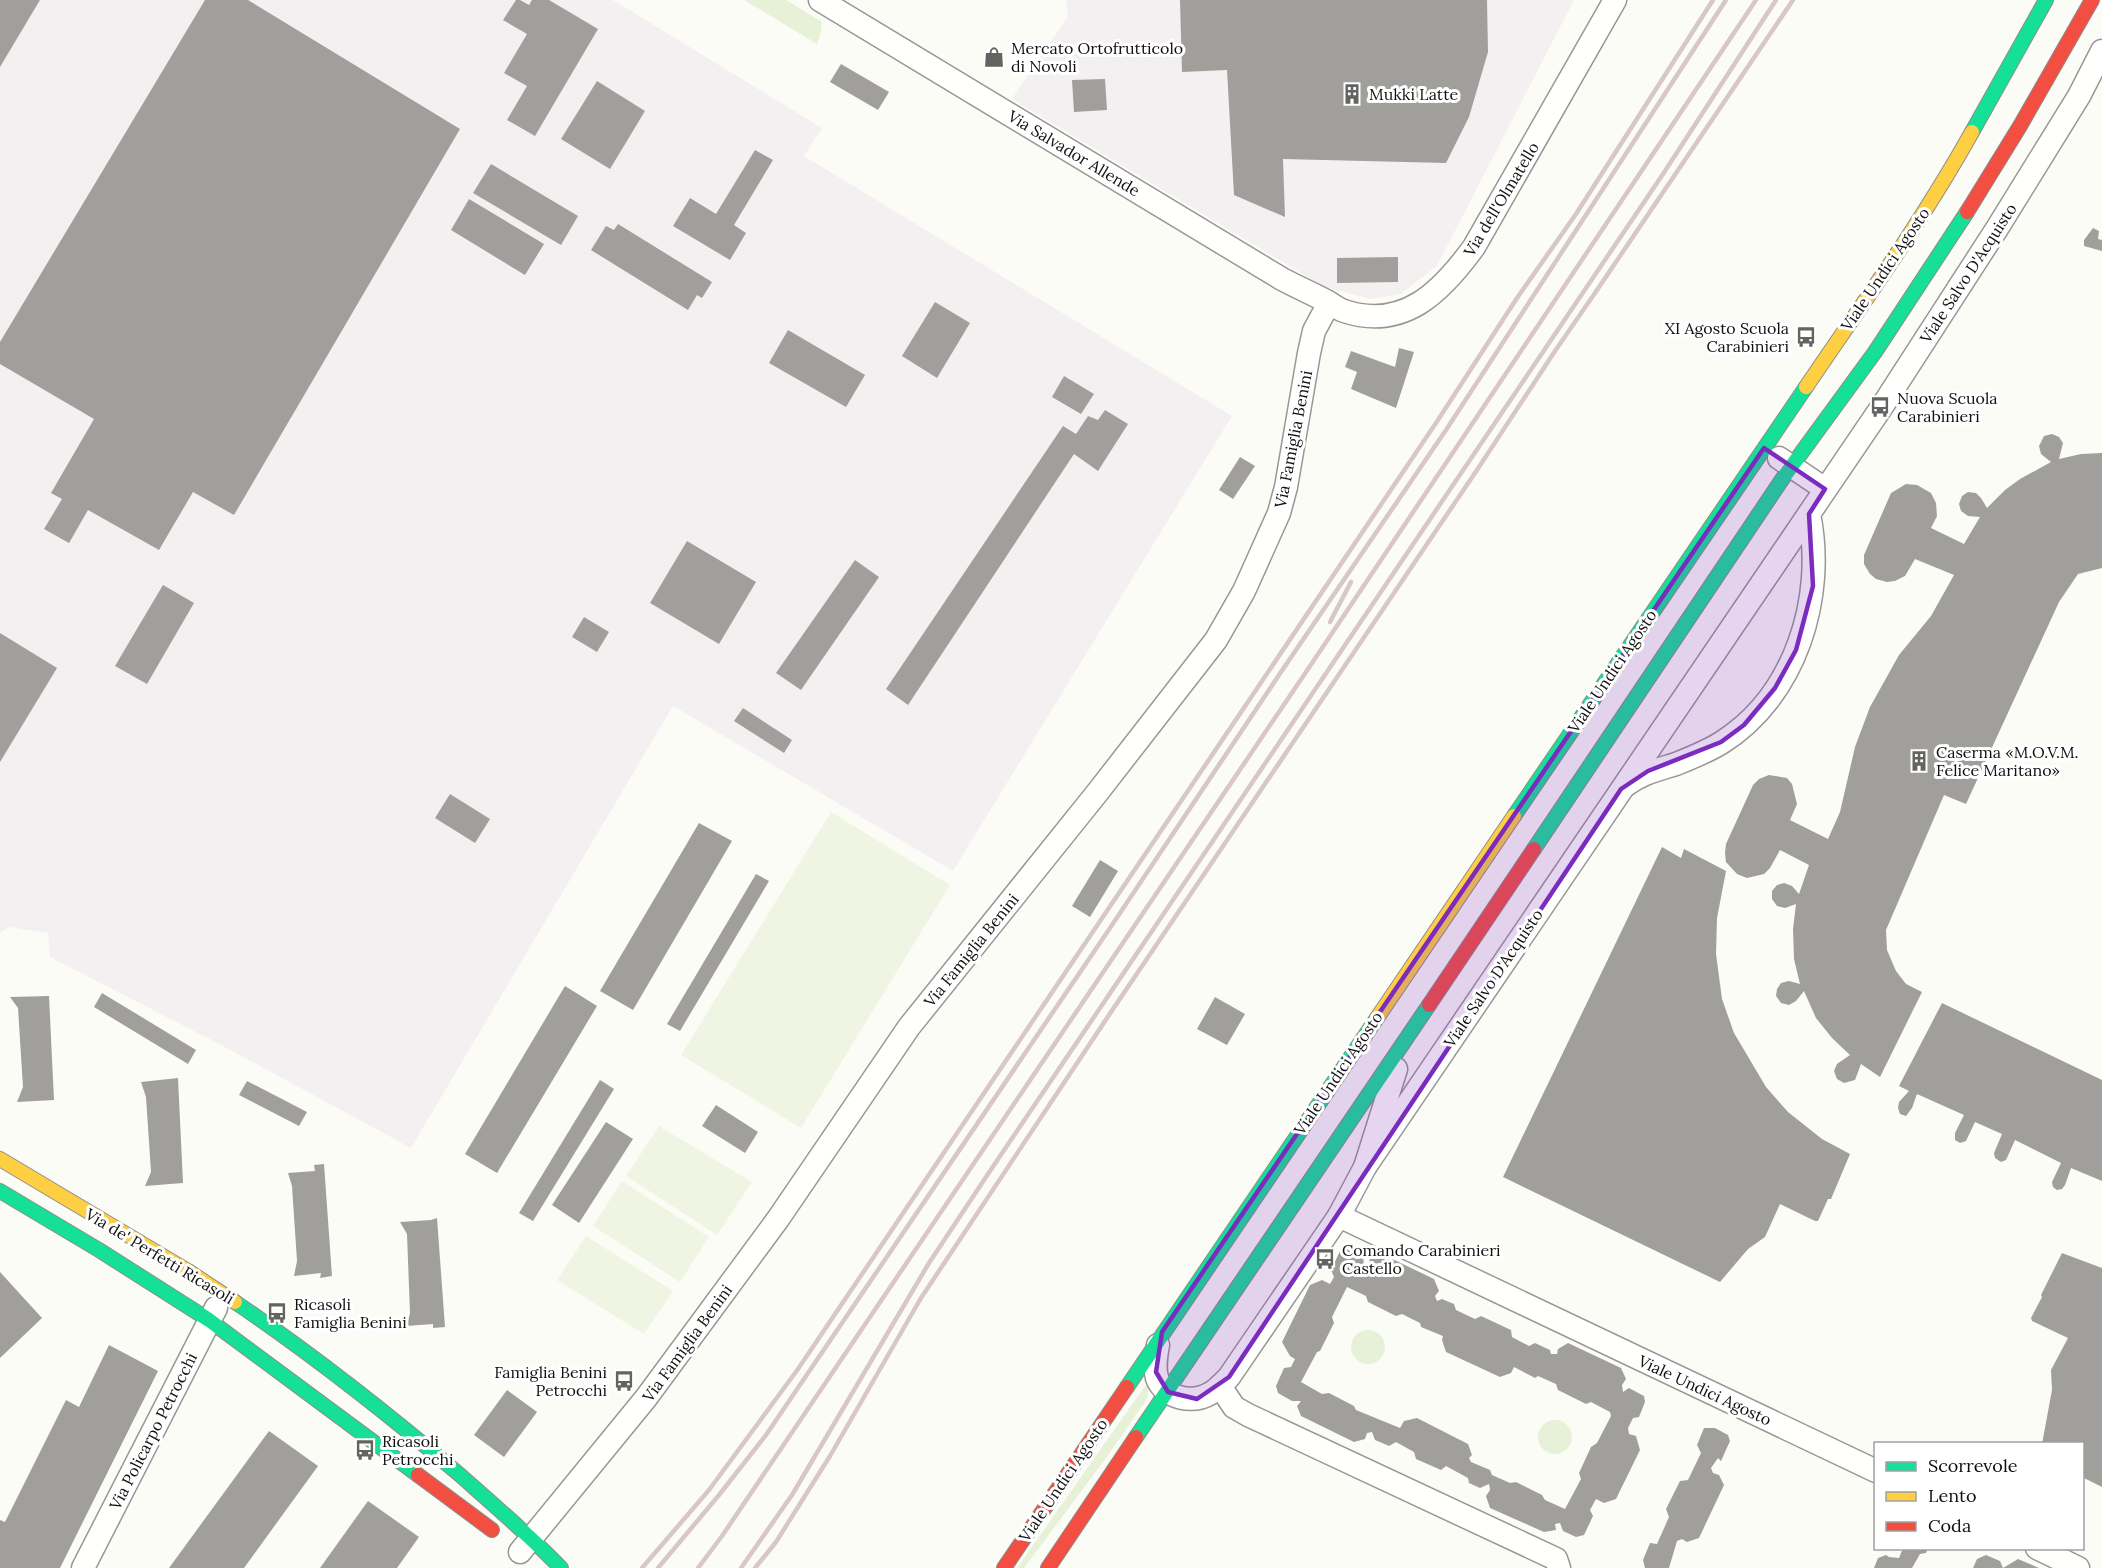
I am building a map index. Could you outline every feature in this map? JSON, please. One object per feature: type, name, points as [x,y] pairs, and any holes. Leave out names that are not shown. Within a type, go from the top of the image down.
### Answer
[{"type":"main road","name":"Viale Undici Agosto","points":[[1004,1568],[1162,1332],[1904,242],[1952,168],[2046,0]]},
{"type":"main road","name":"Viale Undici Agosto","points":[[1048,1568],[1791,466],[1889,331],[1966,215],[2044,86],[2092,0]]},
{"type":"main road","name":"Via de' Perfetti Ricasoli","points":[[0,1159],[224,1293],[315,1360],[407,1430],[518,1547]]},
{"type":"main road","name":"Via de' Perfetti Ricasoli","points":[[0,1191],[209,1320],[518,1547],[561,1568]]},
{"type":"street","name":"Via Salvador Allende","points":[[820,0],[1282,279],[1329,303]]},
{"type":"street","name":"Via dell'Olmatello","points":[[1329,303],[1341,310],[1359,315],[1393,314],[1420,304],[1444,286],[1474,248],[1615,0]]},
{"type":"street","name":"Viale Salvo D'Acquisto","points":[[1365,1167],[1883,405],[1998,227],[2079,96],[2102,51]]},
{"type":"street","name":"Via Famiglia Benini","points":[[518,1547],[660,1379],[778,1219],[909,1027],[1097,793],[1216,640],[1244,591],[1279,513],[1286,487],[1314,331],[1329,303]]},
{"type":"street","points":[[1764,448],[1825,489]]},
{"type":"street","name":"Viale Salvo D'Acquisto","points":[[1621,789],[1648,771],[1676,764],[1721,742],[1744,725],[1775,688],[1807,625],[1811,606],[1813,547],[1809,514]]},
{"type":"street","name":"Viale Undici Agosto","points":[[1162,1332],[1156,1355],[1156,1372],[1160,1385],[1168,1392],[1181,1398],[1197,1399],[1210,1394],[1228,1377],[1339,1216],[1365,1167],[1396,1068],[1419,1020]]},
{"type":"street","name":"Viale Undici Agosto","points":[[1339,1216],[1874,1471]]},
{"type":"street","name":"Via Policarpo Petrocchi","points":[[83,1568],[224,1293]]},
{"type":"street","points":[[298,1386],[311,1384],[317,1379],[320,1372],[315,1360]]},
{"type":"street","points":[[1220,1386],[1234,1407],[1248,1415],[1556,1559],[1559,1568]]},
{"type":"street","points":[[2041,1550],[2078,1568]]},
{"type":"highlighted area","points":[[1764,448],[1825,489],[1809,514],[1813,586],[1796,650],[1775,688],[1744,725],[1721,742],[1648,771],[1621,789],[1229,1377],[1197,1399],[1168,1392],[1156,1372],[1162,1332]]},
{"type":"shaded area","points":[[0,0],[613,0],[822,128],[804,156],[1232,416],[953,871],[673,706],[411,1148],[223,1046],[50,957],[48,933],[9,927],[0,933]]},
{"type":"shaded area","points":[[1066,0],[1574,0],[1437,266],[1401,294],[1371,299],[1324,287],[1012,99],[1068,16]]},
{"type":"green space","points":[[744,0],[786,0],[822,22],[817,44]]},
{"type":"green space","points":[[831,812],[950,885],[801,1128],[681,1055]]},
{"type":"green space","points":[[659,1126],[752,1182],[717,1235],[626,1176]]},
{"type":"green space","points":[[622,1181],[709,1237],[680,1282],[593,1226]]},
{"type":"green space","points":[[586,1236],[673,1291],[644,1334],[557,1280]]},
{"type":"green space","points":[[1368,1330],[1380,1335],[1385,1347],[1380,1359],[1368,1364],[1356,1359],[1351,1347],[1356,1335]]},
{"type":"green space","points":[[1150,1379],[1147,1399],[1109,1454],[1024,1568],[1017,1568]]},
{"type":"green space","points":[[1555,1420],[1567,1425],[1572,1437],[1567,1449],[1555,1454],[1543,1449],[1538,1437],[1543,1425]]},
{"type":"building","points":[[0,0],[40,0],[0,67]]},
{"type":"building","points":[[205,0],[248,0],[460,129],[234,515],[193,492],[159,550],[88,510],[69,543],[44,529],[62,499],[51,493],[94,419],[0,364],[0,342]]},
{"type":"building","points":[[516,0],[529,5],[532,0],[549,0],[598,29],[535,136],[507,120],[527,86],[504,73],[527,34],[503,20]]},
{"type":"building","name":"Mukki Latte","points":[[1180,0],[1487,0],[1488,52],[1469,117],[1446,163],[1283,159],[1285,217],[1234,195],[1227,70],[1182,72]]},
{"type":"building","points":[[841,64],[889,92],[878,110],[830,82]]},
{"type":"building","points":[[1105,79],[1107,110],[1074,112],[1072,80]]},
{"type":"building","points":[[597,81],[645,111],[610,169],[561,139]]},
{"type":"building","points":[[755,150],[773,160],[734,225],[746,233],[730,260],[673,226],[690,198],[716,214]]},
{"type":"building","points":[[491,164],[578,216],[561,245],[473,193]]},
{"type":"building","points":[[469,199],[544,244],[525,275],[451,230]]},
{"type":"building","points":[[618,224],[712,282],[702,298],[697,295],[688,310],[591,250],[606,226],[614,230]]},
{"type":"building","points":[[2093,228],[2099,231],[2098,239],[2102,240],[2102,251],[2084,246],[2084,240]]},
{"type":"building","points":[[1398,257],[1398,282],[1337,283],[1337,258]]},
{"type":"building","points":[[935,302],[970,323],[937,378],[902,356]]},
{"type":"building","points":[[788,330],[865,375],[846,407],[769,363]]},
{"type":"building","points":[[1399,348],[1414,352],[1396,408],[1351,389],[1357,372],[1345,367],[1351,351],[1395,367]]},
{"type":"building","points":[[1064,376],[1094,394],[1081,414],[1052,397]]},
{"type":"building","points":[[1105,410],[1128,424],[1098,471],[1074,454],[908,705],[886,689],[1063,426],[1076,434],[1088,416],[1098,420]]},
{"type":"building","name":"Caserma «M.O.V.M. Felice Maritano»","points":[[2052,434],[2059,437],[2063,443],[2059,459],[2081,454],[2102,453],[2102,568],[2078,574],[2059,602],[1966,804],[1944,795],[1886,930],[1887,950],[1896,971],[1906,984],[1922,992],[1880,1077],[1861,1064],[1855,1080],[1844,1083],[1837,1079],[1834,1071],[1837,1064],[1850,1055],[1816,1018],[1804,991],[1796,1001],[1789,1005],[1781,1003],[1776,996],[1781,983],[1789,981],[1800,984],[1794,959],[1793,929],[1796,904],[1785,908],[1777,906],[1772,899],[1772,891],[1777,885],[1784,883],[1792,886],[1799,894],[1809,865],[1780,850],[1764,874],[1747,878],[1737,874],[1726,862],[1726,844],[1753,785],[1759,779],[1769,775],[1787,778],[1792,784],[1797,804],[1790,820],[1828,839],[1840,812],[1855,747],[1870,707],[1899,655],[1931,616],[1954,575],[1915,559],[1905,576],[1895,581],[1887,582],[1876,579],[1870,574],[1864,564],[1864,555],[1891,493],[1906,484],[1917,485],[1931,493],[1936,503],[1937,516],[1931,528],[1964,544],[1980,517],[1968,516],[1961,511],[1959,504],[1962,496],[1968,492],[1976,493],[1987,508],[2020,479],[2051,462],[2041,454],[2039,446],[2044,436]]},
{"type":"building","points":[[1240,457],[1255,466],[1233,499],[1219,490]]},
{"type":"building","points":[[687,541],[756,582],[719,644],[650,603]]},
{"type":"building","points":[[855,560],[879,577],[801,690],[776,673]]},
{"type":"building","points":[[163,585],[194,603],[147,684],[115,666]]},
{"type":"building","points":[[584,617],[609,632],[597,652],[572,637]]},
{"type":"building","points":[[0,633],[57,668],[0,762]]},
{"type":"building","points":[[743,708],[792,740],[784,753],[734,721]]},
{"type":"building","points":[[450,794],[490,819],[475,843],[435,818]]},
{"type":"building","points":[[699,823],[732,841],[633,1010],[600,991]]},
{"type":"building","points":[[1662,847],[1681,858],[1684,849],[1726,871],[1717,918],[1716,954],[1722,999],[1734,1033],[1766,1087],[1788,1112],[1822,1139],[1850,1154],[1831,1199],[1828,1199],[1818,1221],[1780,1204],[1765,1237],[1748,1249],[1720,1282],[1503,1177]]},
{"type":"building","points":[[1100,860],[1118,871],[1090,917],[1072,906]]},
{"type":"building","points":[[756,874],[769,881],[680,1031],[667,1024]]},
{"type":"building","points":[[565,986],[597,1006],[497,1173],[465,1154]]},
{"type":"building","points":[[102,993],[196,1050],[188,1064],[94,1007]]},
{"type":"building","points":[[49,996],[54,1100],[17,1102],[23,1087],[18,1008],[10,997]]},
{"type":"building","points":[[1215,997],[1245,1014],[1227,1045],[1197,1029]]},
{"type":"building","points":[[1942,1003],[2102,1080],[2102,1181],[2071,1168],[2065,1185],[2062,1189],[2057,1190],[2053,1187],[2052,1182],[2061,1163],[2015,1140],[2006,1160],[2001,1162],[1995,1158],[1994,1153],[2002,1134],[1975,1122],[1966,1141],[1960,1143],[1955,1140],[1955,1133],[1964,1115],[1917,1094],[1906,1116],[1900,1114],[1899,1102],[1909,1091],[1899,1086]]},
{"type":"building","points":[[178,1078],[183,1183],[145,1186],[151,1172],[146,1097],[141,1082]]},
{"type":"building","points":[[600,1080],[614,1089],[533,1221],[519,1213]]},
{"type":"building","points":[[247,1081],[307,1112],[299,1126],[239,1095]]},
{"type":"building","points":[[716,1105],[758,1132],[745,1153],[702,1126]]},
{"type":"building","points":[[606,1122],[633,1139],[579,1223],[552,1205]]},
{"type":"building","points":[[324,1164],[332,1276],[320,1278],[321,1273],[294,1276],[297,1261],[292,1186],[288,1173],[315,1171],[314,1165]]},
{"type":"building","points":[[437,1218],[445,1327],[433,1328],[433,1324],[407,1326],[410,1313],[407,1234],[400,1222]]},
{"type":"building","points":[[1347,1249],[1363,1257],[1364,1264],[1368,1265],[1370,1259],[1382,1254],[1434,1279],[1439,1291],[1435,1296],[1437,1301],[1442,1299],[1454,1304],[1456,1310],[1475,1319],[1481,1316],[1511,1330],[1512,1337],[1529,1346],[1535,1343],[1550,1350],[1551,1354],[1557,1354],[1558,1349],[1568,1343],[1621,1368],[1626,1379],[1622,1385],[1623,1392],[1629,1388],[1644,1396],[1645,1402],[1639,1417],[1633,1418],[1628,1428],[1629,1434],[1636,1436],[1640,1450],[1616,1499],[1604,1503],[1596,1499],[1590,1510],[1593,1516],[1584,1535],[1576,1537],[1563,1531],[1560,1523],[1555,1524],[1556,1530],[1544,1532],[1490,1508],[1486,1496],[1490,1490],[1489,1484],[1480,1488],[1469,1483],[1468,1478],[1446,1466],[1441,1470],[1416,1459],[1414,1452],[1396,1442],[1389,1446],[1375,1440],[1372,1432],[1367,1433],[1365,1439],[1354,1442],[1301,1416],[1297,1406],[1301,1401],[1292,1401],[1278,1393],[1276,1386],[1284,1368],[1291,1367],[1295,1359],[1290,1356],[1282,1342],[1310,1285],[1322,1280],[1330,1284],[1334,1277],[1331,1270],[1340,1251]],"holes":[[[1347,1287],[1366,1296],[1368,1302],[1396,1316],[1402,1314],[1420,1323],[1421,1327],[1443,1336],[1446,1352],[1500,1377],[1511,1373],[1514,1367],[1535,1378],[1538,1376],[1556,1384],[1558,1390],[1586,1404],[1591,1402],[1610,1412],[1611,1416],[1597,1443],[1591,1447],[1579,1473],[1581,1479],[1565,1509],[1516,1482],[1510,1483],[1492,1475],[1490,1470],[1471,1462],[1469,1458],[1472,1455],[1468,1444],[1417,1418],[1404,1421],[1400,1428],[1356,1410],[1354,1406],[1329,1393],[1322,1394],[1301,1382],[1334,1323],[1332,1317]]]},
{"type":"building","points":[[2062,1253],[2102,1268],[2102,1487],[2084,1478],[2084,1442],[2042,1442],[2052,1390],[2051,1370],[2068,1338],[2032,1321],[2031,1318]]},
{"type":"building","points":[[0,1272],[42,1318],[0,1358]]},
{"type":"building","points":[[109,1345],[158,1371],[60,1568],[0,1568],[0,1520],[5,1522],[66,1400],[79,1407]]},
{"type":"building","points":[[507,1390],[537,1412],[504,1457],[474,1435]]},
{"type":"building","points":[[1704,1428],[1715,1428],[1728,1435],[1730,1441],[1721,1461],[1718,1458],[1711,1468],[1713,1473],[1719,1475],[1724,1485],[1699,1538],[1687,1542],[1682,1539],[1677,1541],[1669,1568],[1645,1568],[1643,1560],[1650,1543],[1657,1544],[1669,1517],[1666,1509],[1680,1481],[1688,1480],[1701,1453],[1697,1445]]},
{"type":"building","points":[[269,1431],[318,1466],[244,1568],[169,1568]]},
{"type":"building","points":[[368,1501],[419,1537],[397,1568],[320,1568]]},
{"type":"building","points":[[1902,1550],[1927,1550],[1926,1553],[1920,1554],[1912,1568],[1874,1568],[1878,1558],[1886,1555],[1899,1558]]},
{"type":"building","points":[[1986,1555],[2000,1561],[2003,1568],[1973,1568],[1977,1559]]},
{"type":"building","points":[[2018,1559],[2039,1568],[2003,1568]]},
{"type":"railway","points":[[642,1568],[709,1490],[798,1369],[1436,423],[1517,298],[1576,214],[1713,0]]},
{"type":"railway","points":[[658,1568],[766,1435],[1446,430],[1726,0]]},
{"type":"railway","points":[[698,1568],[722,1536],[1304,675],[1756,0]]},
{"type":"railway","points":[[741,1568],[792,1495],[929,1263],[1663,174],[1776,0]]},
{"type":"railway","points":[[755,1568],[776,1542],[830,1456],[921,1298],[1555,351],[1793,0]]},
{"type":"railway","points":[[1330,622],[1351,582]]},
{"type":"traffic: fast","points":[[1972,132],[2046,0]]},
{"type":"traffic: fast","points":[[1534,849],[1783,478],[1875,352],[1967,212]]},
{"type":"traffic: fast","points":[[1514,816],[1806,387]]},
{"type":"traffic: fast","points":[[1136,1437],[1429,1005]]},
{"type":"traffic: fast","points":[[1127,1387],[1377,1018]]},
{"type":"traffic: fast","points":[[0,1191],[209,1320],[418,1475]]},
{"type":"traffic: fast","points":[[235,1302],[321,1364],[405,1430],[460,1475],[561,1568]]},
{"type":"traffic: slow","points":[[1806,387],[1913,229],[1972,132]]},
{"type":"traffic: slow","points":[[1377,1018],[1514,816]]},
{"type":"traffic: slow","points":[[0,1159],[188,1271],[235,1302]]},
{"type":"traffic: jam","points":[[1967,212],[2020,126],[2092,0]]},
{"type":"traffic: jam","points":[[1429,1005],[1534,849]]},
{"type":"traffic: jam","points":[[1004,1568],[1127,1387]]},
{"type":"traffic: jam","points":[[1048,1568],[1136,1437]]},
{"type":"traffic: jam","points":[[418,1475],[492,1530]]},
{"type":"place","name":"Mercato Ortofrutticolo di Novoli","points":[[994,57]]},
{"type":"place","name":"Mukki Latte","points":[[1352,94]]},
{"type":"place","name":"XI Agosto Scuola Carabinieri","points":[[1806,337]]},
{"type":"place","name":"Nuova Scuola Carabinieri","points":[[1880,407]]},
{"type":"place","name":"Caserma «M.O.V.M. Felice Maritano»","points":[[1919,761]]},
{"type":"place","name":"Comando Carabinieri Castello","points":[[1325,1259]]},
{"type":"place","name":"Ricasoli Famiglia Benini","points":[[277,1313]]},
{"type":"place","name":"Famiglia Benini Petrocchi","points":[[624,1381]]},
{"type":"place","name":"Ricasoli Petrocchi","points":[[365,1450]]}]
